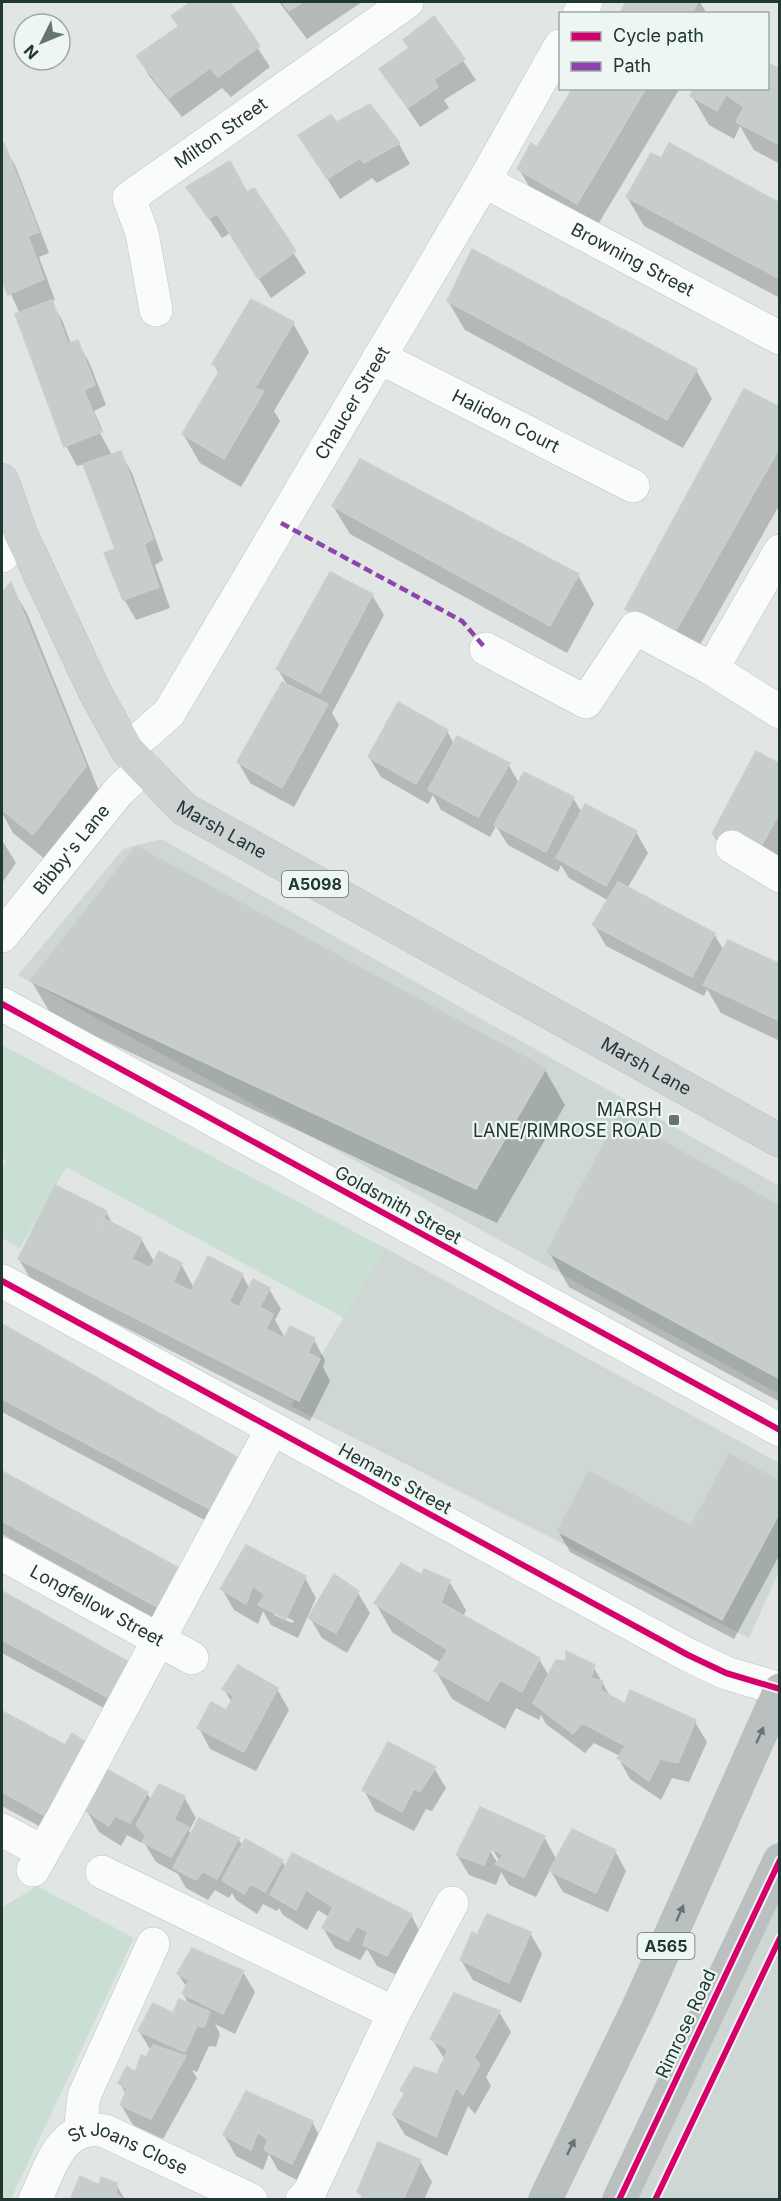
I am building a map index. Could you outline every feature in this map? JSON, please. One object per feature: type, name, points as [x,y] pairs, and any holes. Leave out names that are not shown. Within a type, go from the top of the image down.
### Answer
[{"type":"highway","name":"A565","points":[[545,2199],[640,2004],[780,1690]]},
{"type":"highway","name":"Rimrose Road","points":[[619,2199],[780,1860]]},
{"type":"main road","name":"Marsh Lane","points":[[2,480],[11,545],[95,692],[136,758],[184,809],[780,1141]]},
{"type":"street","name":"Milton Street","points":[[156,310],[142,233],[129,198],[407,2]]},
{"type":"street","name":"Chaucer Street","points":[[136,758],[169,713],[484,182],[559,50]]},
{"type":"street","name":"Browning Street","points":[[484,182],[780,338]]},
{"type":"street","name":"Halidon Court","points":[[379,357],[633,486]]},
{"type":"street","points":[[712,669],[780,551]]},
{"type":"street","points":[[486,649],[586,702],[635,628],[712,669],[780,712]]},
{"type":"street","name":"Bibby's Lane","points":[[2,936],[118,792],[136,758]]},
{"type":"street","points":[[732,847],[780,876]]},
{"type":"street","name":"Goldsmith Street","points":[[2,1004],[780,1430]]},
{"type":"street","name":"Hemans Street","points":[[2,1281],[688,1655],[734,1676],[780,1690]]},
{"type":"street","points":[[2,1830],[38,1861],[272,1429]]},
{"type":"street","name":"Longfellow Street","points":[[2,1554],[192,1658]]},
{"type":"street","points":[[102,1872],[394,2013]]},
{"type":"street","points":[[302,2199],[309,2191],[394,2013],[452,1903]]},
{"type":"street","points":[[80,2132],[84,2096],[153,1944]]},
{"type":"street","name":"St Joans Close","points":[[35,2199],[58,2151],[69,2138],[92,2128],[105,2131],[251,2199]]},
{"type":"shaded area","points":[[161,839],[779,1186],[779,1394],[18,975],[123,849]]},
{"type":"shaded area","points":[[385,1248],[779,1463],[779,1571],[749,1638],[291,1406]]},
{"type":"shaded area","points":[[779,1860],[779,2199],[619,2200]]},
{"type":"green space","points":[[2,1045],[385,1248],[344,1318],[66,1167],[20,1248],[2,1238],[2,1169],[6,1161],[2,1158]]},
{"type":"green space","points":[[37,1886],[134,1938],[11,2199],[2,2199],[3,1907]]},
{"type":"building","points":[[191,2],[230,2],[260,46],[218,77],[210,68],[169,98],[136,56],[179,26],[171,16]]},
{"type":"building","points":[[282,2],[303,2],[289,11]]},
{"type":"building","points":[[626,2],[698,2],[692,12],[620,12]]},
{"type":"building","points":[[434,16],[465,59],[434,79],[438,87],[408,108],[379,69],[409,48],[403,40]]},
{"type":"building","points":[[769,64],[780,69],[780,145],[736,122],[744,107],[726,95],[717,111],[690,96],[693,90],[769,90]]},
{"type":"building","points":[[572,90],[645,90],[577,204],[517,169],[531,143],[537,147]]},
{"type":"building","points":[[370,104],[400,143],[364,163],[360,158],[327,179],[298,135],[331,115],[337,122]]},
{"type":"building","points":[[4,143],[39,232],[28,236],[44,279],[8,295],[2,280],[2,144]]},
{"type":"building","points":[[669,143],[780,203],[780,279],[626,197],[651,153],[661,158]]},
{"type":"building","points":[[230,161],[247,192],[254,188],[296,251],[258,279],[217,213],[209,219],[186,187]]},
{"type":"building","points":[[472,249],[697,369],[667,420],[447,301]]},
{"type":"building","points":[[251,299],[294,322],[255,388],[264,391],[224,459],[182,434],[220,370],[212,364]]},
{"type":"building","points":[[52,300],[68,344],[78,340],[95,385],[84,390],[101,432],[64,447],[15,314]]},
{"type":"building","points":[[744,389],[780,407],[780,447],[673,636],[625,609]]},
{"type":"building","points":[[121,451],[153,539],[144,544],[159,587],[123,600],[104,553],[115,549],[83,464]]},
{"type":"building","points":[[360,459],[579,574],[550,626],[332,506]]},
{"type":"building","points":[[330,572],[373,594],[320,693],[276,669]]},
{"type":"building","points":[[11,582],[86,766],[33,835],[2,810],[2,592]]},
{"type":"building","points":[[282,682],[328,704],[282,788],[237,762]]},
{"type":"building","points":[[398,702],[448,730],[416,784],[368,757]]},
{"type":"building","points":[[457,736],[510,763],[478,817],[428,790]]},
{"type":"building","points":[[756,751],[780,764],[780,812],[755,857],[712,834]]},
{"type":"building","points":[[524,772],[574,797],[546,852],[494,825]]},
{"type":"building","points":[[585,804],[637,831],[606,886],[556,858]]},
{"type":"building","points":[[136,846],[546,1068],[476,1189],[30,981]]},
{"type":"building","points":[[618,882],[715,933],[692,977],[592,925]]},
{"type":"building","points":[[728,940],[780,964],[780,1021],[703,985]]},
{"type":"building","points":[[618,1116],[780,1206],[780,1379],[547,1252]]},
{"type":"building","points":[[55,1185],[107,1211],[97,1233],[105,1219],[142,1238],[132,1259],[150,1268],[159,1251],[182,1263],[173,1282],[191,1291],[208,1256],[243,1274],[229,1302],[239,1307],[253,1279],[270,1288],[260,1307],[273,1314],[266,1329],[284,1338],[290,1326],[315,1338],[308,1353],[320,1359],[299,1401],[18,1259]]},
{"type":"building","points":[[2,1324],[246,1462],[217,1513],[2,1399]]},
{"type":"building","points":[[729,1454],[780,1481],[780,1512],[722,1620],[557,1531],[589,1471],[691,1526]]},
{"type":"building","points":[[2,1471],[188,1573],[164,1611],[2,1521]]},
{"type":"building","points":[[246,1545],[306,1576],[286,1619],[258,1605],[265,1595],[253,1586],[246,1604],[220,1589]]},
{"type":"building","points":[[401,1563],[422,1575],[424,1569],[450,1580],[441,1603],[540,1658],[522,1692],[500,1680],[488,1701],[434,1671],[448,1650],[374,1603]]},
{"type":"building","points":[[334,1574],[359,1591],[336,1633],[308,1618]]},
{"type":"building","points":[[2,1591],[136,1666],[116,1702],[2,1640]]},
{"type":"building","points":[[566,1651],[595,1665],[591,1678],[603,1681],[600,1690],[625,1704],[630,1690],[696,1720],[678,1763],[660,1759],[649,1781],[617,1758],[626,1746],[582,1723],[573,1734],[533,1703],[556,1660],[566,1661]]},
{"type":"building","points":[[238,1665],[278,1688],[244,1752],[197,1728],[211,1702],[226,1710],[234,1696],[222,1689]]},
{"type":"building","points":[[2,1711],[65,1745],[72,1733],[84,1741],[49,1818],[2,1792]]},
{"type":"building","points":[[388,1742],[436,1767],[420,1792],[414,1789],[402,1812],[362,1790]]},
{"type":"building","points":[[108,1770],[148,1792],[130,1823],[115,1816],[109,1826],[86,1811]]},
{"type":"building","points":[[159,1784],[185,1796],[174,1820],[189,1827],[171,1857],[142,1842],[146,1836],[136,1825]]},
{"type":"building","points":[[480,1807],[545,1836],[524,1877],[495,1864],[504,1855],[491,1849],[484,1865],[456,1855]]},
{"type":"building","points":[[199,1818],[239,1838],[217,1879],[203,1871],[196,1880],[173,1868]]},
{"type":"building","points":[[572,1829],[616,1850],[596,1893],[549,1871]]},
{"type":"building","points":[[245,1839],[283,1860],[265,1892],[251,1884],[244,1894],[222,1880]]},
{"type":"building","points":[[292,1853],[412,1914],[387,1956],[363,1945],[368,1932],[357,1926],[348,1941],[322,1928],[333,1907],[306,1890],[296,1910],[270,1895]]},
{"type":"building","points":[[487,1914],[531,1932],[509,1983],[460,1960],[472,1932],[477,1935]]},
{"type":"building","points":[[192,1948],[244,1971],[223,2014],[182,1994],[189,1980],[177,1974]]},
{"type":"building","points":[[454,1993],[500,2011],[474,2058],[480,2064],[463,2095],[456,2087],[436,2137],[392,2115],[405,2093],[400,2090],[414,2067],[437,2074],[448,2050],[430,2039]]},
{"type":"building","points":[[179,1999],[210,2012],[204,2027],[197,2026],[185,2052],[138,2031],[153,2003],[173,2013]]},
{"type":"building","points":[[153,2045],[186,2056],[151,2119],[120,2105],[127,2089],[118,2083],[127,2066],[135,2072],[141,2055],[146,2057]]},
{"type":"building","points":[[246,2091],[313,2121],[292,2164],[264,2150],[268,2140],[258,2132],[251,2150],[223,2135]]},
{"type":"building","points":[[378,2142],[421,2160],[403,2200],[368,2200],[357,2192]]},
{"type":"building","points":[[80,2176],[99,2185],[101,2177],[117,2183],[116,2194],[125,2200],[70,2200]]},
{"type":"marked path","points":[[281,523],[462,621],[486,649]]},
{"type":"cycle path","points":[[2,1004],[780,1430]]},
{"type":"cycle path","points":[[2,1281],[688,1655],[726,1673],[780,1689]]},
{"type":"cycle path","points":[[619,2200],[780,1860]]},
{"type":"cycle path","points":[[655,2200],[780,1938]]},
{"type":"place","name":"MARSH LANE/RIMROSE ROAD","points":[[674,1120]]}]
